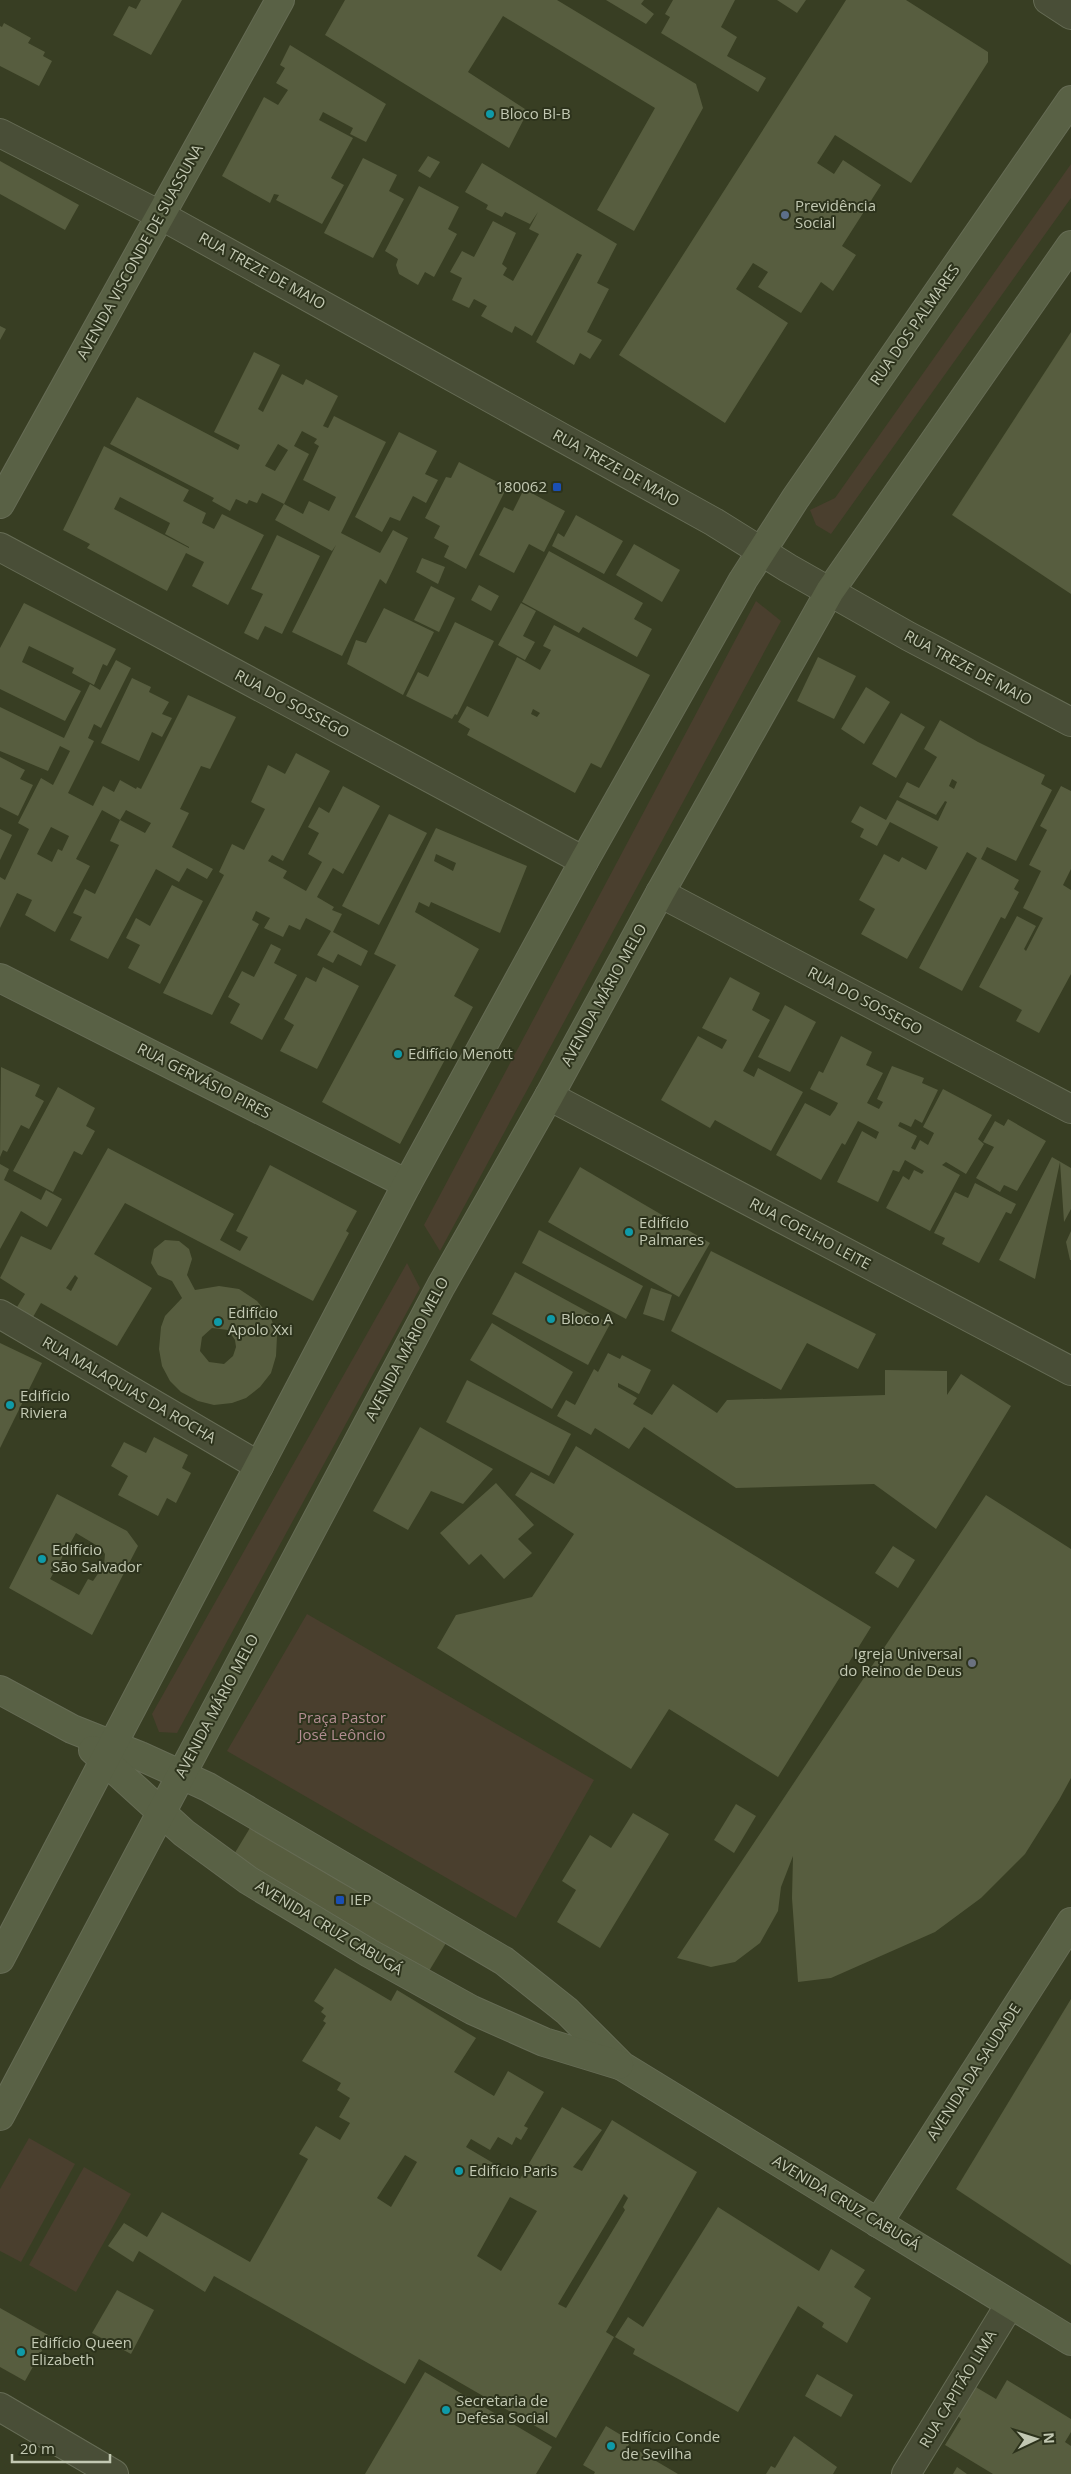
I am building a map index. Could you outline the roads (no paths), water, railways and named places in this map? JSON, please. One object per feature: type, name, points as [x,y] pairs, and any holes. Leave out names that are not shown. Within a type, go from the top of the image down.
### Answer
[{"type":"main road","name":"AVENIDA VISCONDE DE SUASSUNA","points":[[0,504],[280,0]]},
{"type":"main road","name":"RUA DOS PALMARES","points":[[761,550],[1071,100]]},
{"type":"main road","points":[[830,591],[1071,245]]},
{"type":"main road","points":[[0,1959],[110,1753],[407,1184],[584,861],[761,550]]},
{"type":"main road","name":"AVENIDA MÁRIO MELO","points":[[0,2116],[441,1286],[830,591]]},
{"type":"main road","name":"RUA GERVÁSIO PIRES","points":[[0,978],[407,1184]]},
{"type":"main road","name":"AVENIDA CRUZ CABUGÁ","points":[[0,1690],[72,1729],[110,1753],[181,1775],[208,1788],[504,1961],[567,2011],[622,2066],[1071,2341]]},
{"type":"main road","name":"AVENIDA CRUZ CABUGÁ","points":[[110,1753],[161,1812],[184,1833],[248,1880],[369,1953],[472,2010],[544,2042],[622,2066]]},
{"type":"main road","name":"AVENIDA DA SAUDADE","points":[[878,2222],[1071,1922]]},
{"type":"street","points":[[1048,0],[1071,15]]},
{"type":"street","name":"RUA TREZE DE MAIO","points":[[0,133],[160,215],[761,550],[908,636],[1071,722]]},
{"type":"street","name":"RUA DO SOSSEGO","points":[[0,547],[584,861]]},
{"type":"street","name":"RUA DO SOSSEGO","points":[[660,893],[1071,1109]]},
{"type":"street","name":"RUA COELHO LEITE","points":[[549,1096],[1071,1371]]},
{"type":"street","name":"RUA MALAQUIAS DA ROCHA","points":[[0,1314],[259,1466]]},
{"type":"street","name":"RUA CAPITÃO LIMA","points":[[906,2474],[1010,2304]]},
{"type":"street","points":[[0,2407],[114,2474]]},
{"type":"place","name":"Bloco Bl-B","points":[[490,114]]},
{"type":"place","name":"Previdência Social","points":[[785,215]]},
{"type":"place","name":"180062","points":[[557,487]]},
{"type":"place","name":"Edifício Menott","points":[[398,1054]]},
{"type":"place","name":"Edifício Palmares","points":[[629,1232]]},
{"type":"place","name":"Bloco A","points":[[551,1319]]},
{"type":"place","name":"Edifício Apolo Xxi","points":[[218,1322]]},
{"type":"place","name":"Edifício Riviera","points":[[10,1405]]},
{"type":"place","name":"Edifício São Salvador","points":[[42,1559]]},
{"type":"place","name":"Igreja Universal do Reino de Deus","points":[[972,1663]]},
{"type":"place","name":"IEP","points":[[340,1900]]},
{"type":"place","name":"Edifício Paris","points":[[459,2171]]},
{"type":"place","name":"Edifício Queen Elizabeth","points":[[21,2352]]},
{"type":"place","name":"Secretaria de Defesa Social","points":[[446,2410]]},
{"type":"place","name":"Edifício Conde de Sevilha","points":[[611,2446]]},
{"type":"park label","name":"Praça Pastor José Leôncio","points":[[342,1726]]}]
